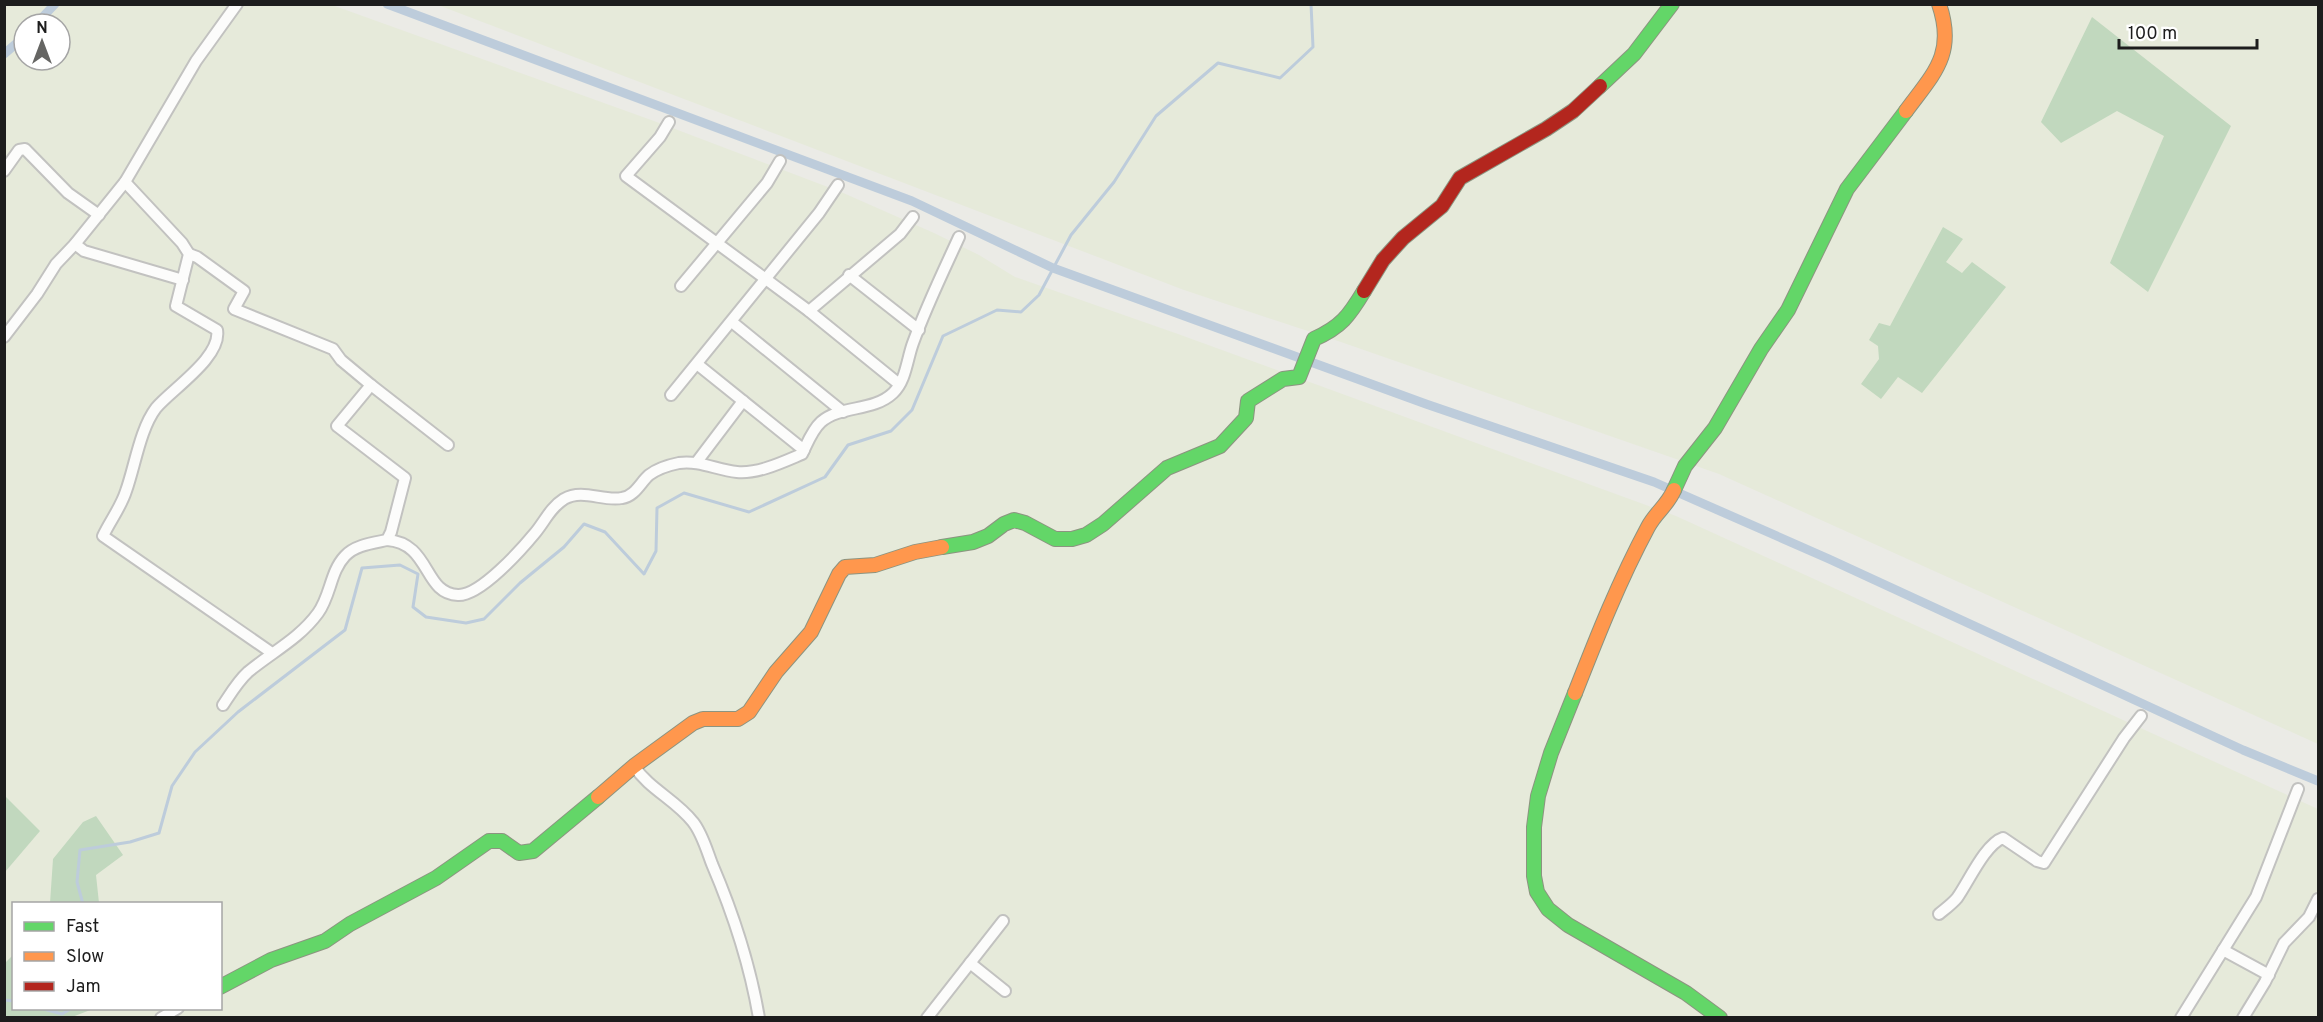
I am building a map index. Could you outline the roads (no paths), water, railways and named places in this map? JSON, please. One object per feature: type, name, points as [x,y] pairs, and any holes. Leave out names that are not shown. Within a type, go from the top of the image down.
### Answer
[{"type":"street","points":[[4,337],[37,294],[56,264],[126,182],[196,62],[237,4]]},
{"type":"street","points":[[222,986],[271,960],[326,941],[350,924],[436,878],[489,841],[502,841],[519,853],[533,851],[634,765],[697,721],[733,720],[749,712],[776,672],[811,632],[839,574],[845,567],[874,566],[915,552],[973,542],[988,536],[1014,520],[1025,523],[1055,539],[1072,539],[1086,535],[1103,524],[1167,468],[1220,446],[1246,418],[1248,401],[1283,379],[1299,377],[1314,339],[1334,330],[1349,316],[1383,260],[1403,238],[1442,206],[1460,178],[1573,111],[1634,54],[1672,4]]},
{"type":"street","points":[[1720,1017],[1686,993],[1560,919],[1548,909],[1540,898],[1534,876],[1536,810],[1551,753],[1616,590],[1654,517],[1670,500],[1683,470],[1715,428],[1761,349],[1788,310],[1847,189],[1937,69],[1946,42],[1940,4]]},
{"type":"street","points":[[669,122],[660,137],[626,176],[809,311],[899,384]]},
{"type":"street","points":[[6,168],[20,150],[29,152],[68,193],[99,215]]},
{"type":"street","points":[[681,286],[767,183],[780,161]]},
{"type":"street","points":[[126,182],[182,243],[189,254],[197,257],[244,291],[234,309],[333,349],[341,360],[448,445]]},
{"type":"street","points":[[671,395],[819,213],[838,185]]},
{"type":"street","points":[[809,311],[900,234],[913,217]]},
{"type":"street","points":[[224,705],[246,673],[298,636],[319,612],[329,590],[335,568],[354,549],[387,540],[401,541],[414,549],[441,590],[458,595],[469,593],[487,581],[509,560],[536,532],[551,509],[573,495],[614,500],[628,497],[650,474],[666,466],[680,463],[696,463],[739,473],[783,462],[802,454],[821,422],[843,412],[881,401],[894,393],[904,376],[919,330],[959,237]]},
{"type":"street","points":[[75,244],[84,251],[183,280]]},
{"type":"street","points":[[189,254],[177,306],[209,324],[217,330],[218,336],[213,349],[202,363],[156,409],[149,420],[126,493],[103,536],[272,653]]},
{"type":"street","points":[[849,275],[919,330]]},
{"type":"street","points":[[732,321],[843,412]]},
{"type":"street","points":[[697,364],[804,450]]},
{"type":"street","points":[[371,385],[336,426],[405,478],[387,540]]},
{"type":"street","points":[[696,463],[743,401]]},
{"type":"street","points":[[1939,914],[1957,898],[1991,846],[2000,839],[2003,838],[2037,861],[2044,863],[2124,738],[2141,717]]},
{"type":"street","points":[[634,765],[640,775],[682,810],[695,824],[720,883],[741,942],[759,1017]]},
{"type":"street","points":[[2181,1017],[2256,897],[2298,789]]},
{"type":"street","points":[[2243,1017],[2269,975],[2284,943],[2309,917],[2319,899]]},
{"type":"street","points":[[927,1017],[1003,921]]},
{"type":"street","points":[[2223,950],[2269,975]]},
{"type":"street","points":[[970,963],[1005,991]]},
{"type":"waterway","points":[[47,12],[55,4]]},
{"type":"waterway","points":[[387,4],[912,201],[1053,268],[1426,404],[1654,482],[1829,559],[2243,750],[2318,781]]},
{"type":"waterway","points":[[82,902],[77,882],[80,850],[130,842],[159,833],[172,786],[195,752],[238,712],[345,630],[362,568],[400,565],[418,574],[413,607],[426,617],[466,623],[484,619],[520,583],[564,547],[584,524],[605,532],[644,574],[656,551],[657,508],[684,493],[749,512],[825,477],[848,445],[891,431],[912,410],[943,336],[997,310],[1021,312],[1039,295],[1071,235],[1114,182],[1156,116],[1218,63],[1280,78],[1313,47],[1311,4]]},
{"type":"waterway","points":[[4,54],[12,47]]},
{"type":"waterway","points":[[4,1000],[12,1001]]},
{"type":"waterway","points":[[47,1010],[62,1014],[69,1010]]}]
